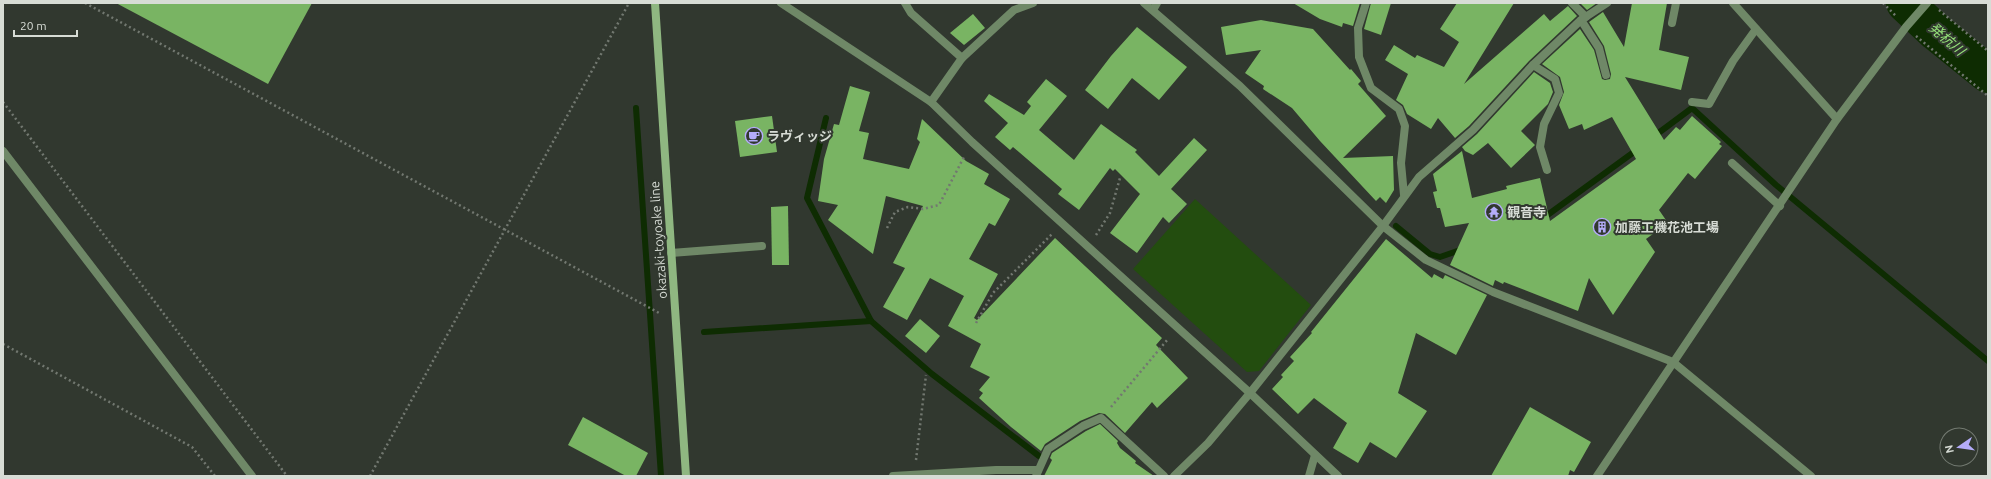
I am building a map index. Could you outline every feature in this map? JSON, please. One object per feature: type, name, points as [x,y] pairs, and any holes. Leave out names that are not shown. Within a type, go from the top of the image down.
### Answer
[{"type":"main road","name":"okazaki-toyoake line","points":[[655,3],[686,476]]},
{"type":"street","points":[[781,3],[931,102],[972,142],[1063,223],[1176,329],[1250,393],[1338,476]]},
{"type":"street","points":[[905,3],[911,13],[962,58]]},
{"type":"street","points":[[931,102],[962,58],[1014,10],[1033,3]]},
{"type":"street","points":[[1144,3],[1155,6],[1240,86],[1383,226],[1426,260],[1493,292],[1673,362],[1811,476]]},
{"type":"street","points":[[1366,3],[1358,28],[1360,56],[1371,88],[1399,110],[1405,126],[1401,163],[1404,195]]},
{"type":"street","points":[[1572,3],[1584,19],[1599,48],[1606,75]]},
{"type":"street","points":[[1174,476],[1208,443],[1250,393],[1383,226],[1404,195],[1419,177],[1473,130],[1533,65],[1584,19],[1607,3]]},
{"type":"street","points":[[1672,23],[1676,3]]},
{"type":"street","points":[[1733,3],[1837,119]]},
{"type":"street","points":[[1597,476],[1780,206],[1837,119],[1906,27],[1927,3]]},
{"type":"street","points":[[1692,102],[1709,104],[1733,61],[1756,29]]},
{"type":"street","points":[[1533,65],[1555,79],[1559,93],[1544,124],[1540,147],[1547,170]]},
{"type":"street","points":[[3,150],[252,476]]},
{"type":"street","points":[[1732,163],[1780,206]]},
{"type":"street","points":[[671,253],[762,246]]},
{"type":"street","points":[[893,476],[937,475],[996,470],[1037,473],[1048,449],[1083,426],[1101,418],[1164,476]]},
{"type":"street","points":[[1309,476],[1315,455]]},
{"type":"path","points":[[84,3],[659,314],[675,313]]},
{"type":"path","points":[[370,476],[628,3]]},
{"type":"path","points":[[1883,3],[1906,27],[1988,96]]},
{"type":"path","points":[[1937,8],[1988,51]]},
{"type":"path","points":[[3,102],[287,476]]},
{"type":"path","points":[[887,228],[895,212],[908,207],[923,209],[938,205],[972,142]]},
{"type":"path","points":[[1089,247],[1110,213],[1120,178]]},
{"type":"path","points":[[976,323],[993,293],[1063,223]]},
{"type":"path","points":[[1101,418],[1176,329]]},
{"type":"path","points":[[3,344],[192,447],[215,476]]},
{"type":"path","points":[[914,475],[926,375]]},
{"type":"green space","points":[[1195,199],[1311,305],[1259,371],[1247,372],[1133,269]]},
{"type":"building","points":[[116,3],[312,3],[268,84]]},
{"type":"building","points":[[1293,3],[1360,3],[1353,26],[1343,23],[1342,27],[1320,19]]},
{"type":"building","points":[[1371,3],[1391,3],[1381,35],[1364,29]]},
{"type":"building","points":[[1457,3],[1514,3],[1464,84],[1544,14],[1550,21],[1568,6],[1577,16],[1529,61],[1469,126],[1455,138],[1438,118],[1431,129],[1407,114],[1403,105],[1396,100],[1408,74],[1385,60],[1394,45],[1415,58],[1417,55],[1444,67],[1459,42],[1440,29]]},
{"type":"building","points":[[1580,3],[1597,3],[1587,10]]},
{"type":"building","points":[[1632,3],[1667,3],[1659,50],[1689,57],[1681,90],[1625,77],[1664,140],[1676,127],[1680,130],[1692,116],[1721,142],[1719,144],[1722,146],[1695,179],[1688,173],[1659,210],[1668,223],[1646,239],[1655,252],[1613,315],[1589,278],[1578,311],[1504,282],[1503,284],[1495,280],[1493,286],[1450,265],[1469,223],[1445,227],[1440,208],[1437,208],[1433,192],[1437,191],[1433,174],[1462,151],[1472,198],[1507,189],[1506,186],[1540,178],[1550,221],[1636,159],[1612,117],[1584,130],[1582,124],[1569,129],[1559,105],[1564,92],[1560,77],[1542,64],[1580,29],[1594,50],[1602,79],[1610,79],[1611,74],[1604,46],[1589,22],[1603,12],[1624,47]]},
{"type":"building","points":[[973,14],[985,28],[964,45],[950,33]]},
{"type":"building","points":[[1261,20],[1313,29],[1350,70],[1351,69],[1361,81],[1358,84],[1386,116],[1343,158],[1393,156],[1394,190],[1386,203],[1380,197],[1376,201],[1320,141],[1292,108],[1263,89],[1264,86],[1245,73],[1261,50],[1226,55],[1221,27]]},
{"type":"building","points":[[1137,27],[1187,67],[1159,100],[1132,78],[1108,109],[1085,90],[1111,56]]},
{"type":"building","points":[[1534,72],[1550,83],[1553,92],[1548,104],[1521,131],[1535,145],[1511,168],[1488,143],[1473,155],[1465,151],[1462,147],[1477,134]]},
{"type":"building","points":[[1046,79],[1067,96],[1039,130],[1074,160],[1101,124],[1137,150],[1135,152],[1159,176],[1194,138],[1207,150],[1171,189],[1187,204],[1169,223],[1163,217],[1137,253],[1110,233],[1140,194],[1115,169],[1113,171],[1110,168],[1079,210],[1058,194],[1062,189],[1013,147],[1010,150],[995,137],[1008,123],[984,101],[989,94],[1024,115],[1031,106],[1027,102]]},
{"type":"building","points":[[850,86],[870,92],[859,131],[869,133],[863,159],[909,169],[920,142],[917,139],[922,119],[966,161],[989,174],[984,184],[1010,199],[995,226],[989,223],[969,259],[998,274],[974,318],[977,320],[1055,238],[1162,338],[1156,345],[1188,378],[1157,408],[1152,402],[1125,433],[1105,414],[1099,413],[1080,421],[1045,444],[1041,451],[1011,427],[979,398],[983,393],[979,390],[990,377],[970,367],[981,344],[948,326],[964,296],[930,278],[907,320],[883,307],[905,268],[893,263],[923,206],[886,196],[873,254],[828,220],[838,205],[818,201],[824,159],[834,124],[839,125]]},
{"type":"building","points":[[772,116],[777,152],[740,157],[735,121]]},
{"type":"building","points":[[788,206],[789,265],[772,265],[771,207]]},
{"type":"building","points":[[1386,239],[1432,278],[1434,274],[1443,279],[1445,275],[1487,295],[1456,355],[1416,333],[1398,393],[1427,411],[1396,458],[1370,442],[1358,463],[1333,448],[1347,423],[1314,398],[1298,414],[1272,389],[1283,377],[1281,375],[1294,361],[1290,357],[1312,333],[1311,332]]},
{"type":"building","points":[[920,319],[940,336],[926,353],[905,336]]},
{"type":"building","points":[[1530,407],[1591,442],[1574,472],[1570,470],[1568,476],[1491,476]]},
{"type":"building","points":[[583,417],[648,453],[636,476],[626,476],[568,445]]},
{"type":"building","points":[[1100,424],[1118,441],[1117,443],[1120,448],[1136,461],[1135,463],[1154,476],[1044,476],[1052,460],[1050,458],[1052,453],[1086,431]]},
{"type":"waterway","name":"発杭川","points":[[1905,3],[1936,32],[1988,74]]},
{"type":"waterway","points":[[636,108],[661,476]]},
{"type":"waterway","points":[[1653,137],[1692,108],[1776,185],[1988,361]]},
{"type":"waterway","points":[[826,118],[807,198],[871,321],[932,374],[1039,456]]},
{"type":"waterway","points":[[1542,219],[1638,149]]},
{"type":"waterway","points":[[1396,226],[1430,254],[1440,257],[1463,249]]},
{"type":"waterway","points":[[704,332],[871,321]]},
{"type":"place","name":"ラヴィッジ","points":[[754,136]]},
{"type":"place","name":"観音寺","points":[[1494,212]]},
{"type":"place","name":"加藤工機花池工場","points":[[1602,227]]}]
